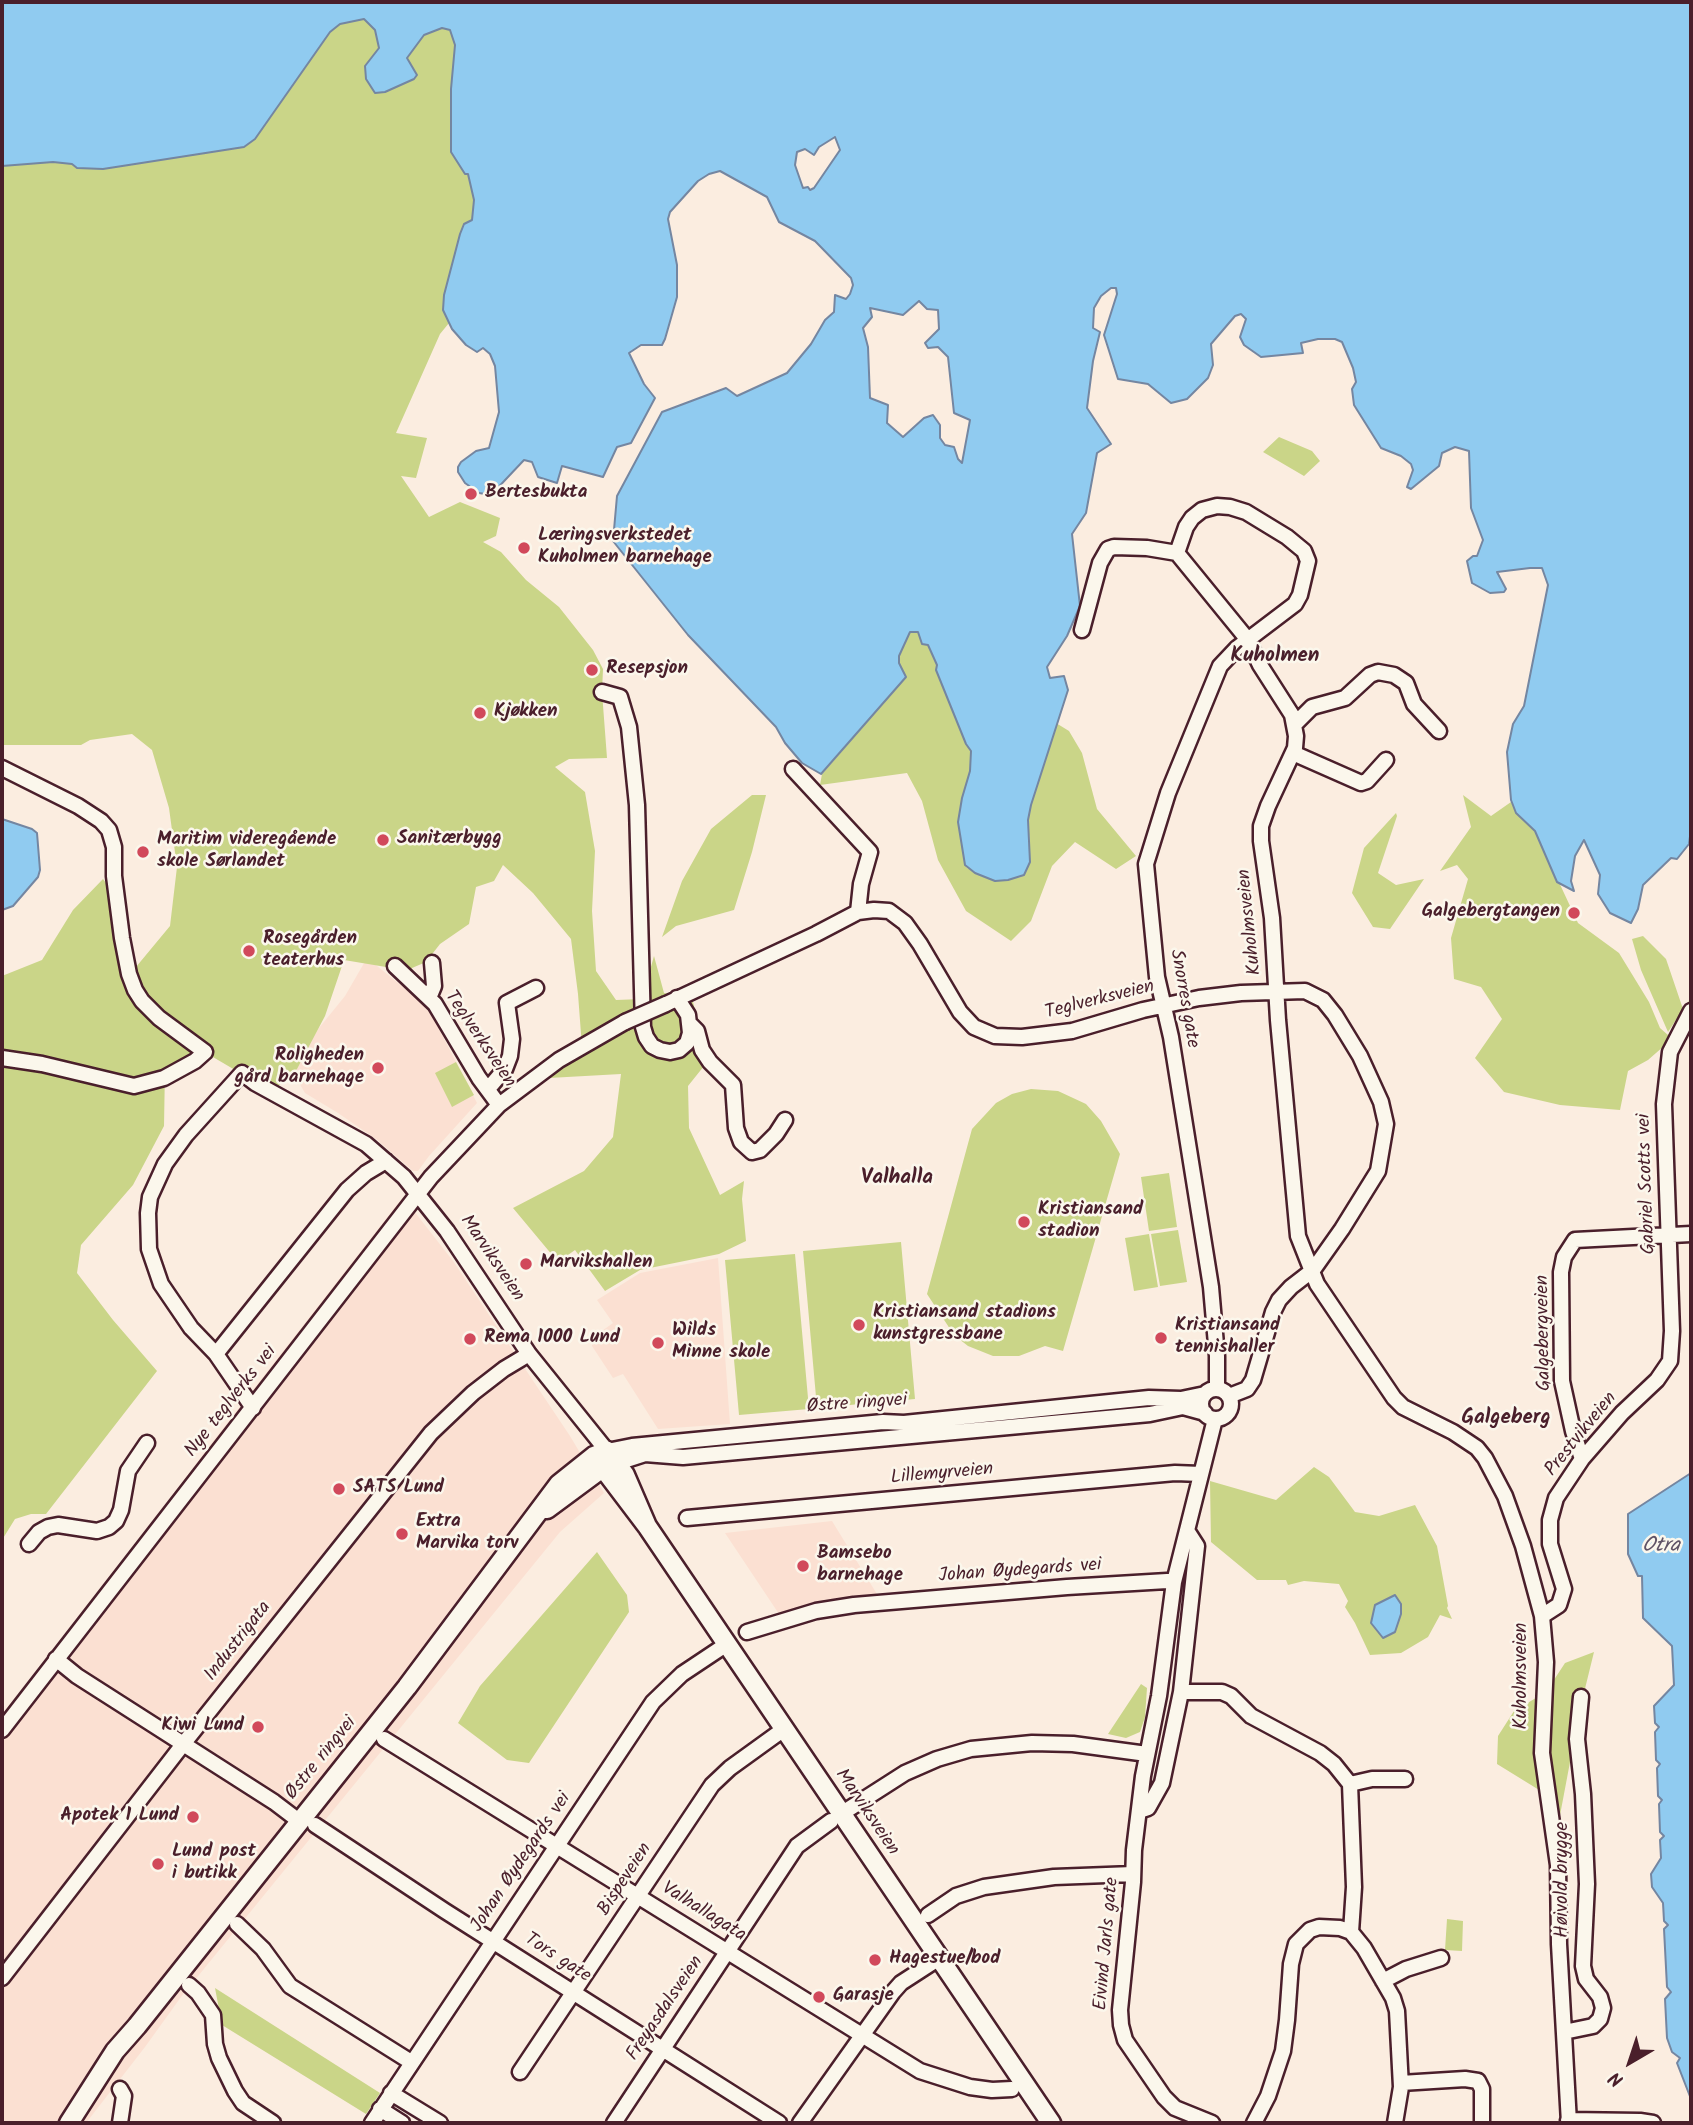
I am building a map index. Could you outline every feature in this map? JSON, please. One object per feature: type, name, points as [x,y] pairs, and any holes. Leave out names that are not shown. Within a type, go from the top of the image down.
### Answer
[{"type":"main road","name":"Østre ringvei","points":[[69,2123],[101,2072],[307,1823],[537,1515],[605,1460]]},
{"type":"main road","name":"Marviksveien","points":[[605,1460],[784,1729],[836,1818],[938,1959],[1051,2123]]},
{"type":"main road","name":"Østre ringvei","points":[[81,2123],[137,2026]]},
{"type":"street","points":[[1177,553],[1192,518],[1202,510],[1217,506],[1230,506],[1246,512],[1287,537],[1304,551],[1308,569],[1295,604],[1248,640]]},
{"type":"street","points":[[1082,630],[1100,563],[1108,549],[1147,548],[1177,553],[1248,640],[1295,724],[1312,706],[1345,698],[1370,675],[1378,672],[1394,675],[1406,683],[1414,704],[1439,731]]},
{"type":"street","name":"Snorres gate","points":[[1210,1416],[1201,1405],[1217,1393],[1211,1287],[1157,976],[1146,864],[1150,843],[1167,793],[1220,666],[1228,655],[1248,640]]},
{"type":"street","points":[[602,692],[620,697],[629,727],[637,805],[643,1027],[652,1046],[670,1052],[679,1050],[687,1043],[691,1025]]},
{"type":"street","name":"Kuholmsveien","points":[[1217,1393],[1247,1389],[1279,1300],[1313,1270],[1342,1229],[1378,1171],[1384,1145],[1385,1112],[1360,1056],[1328,1005],[1305,991],[1278,991],[1261,826],[1293,753],[1295,724]]},
{"type":"street","points":[[1293,753],[1361,783],[1367,781],[1386,760]]},
{"type":"street","points":[[2,768],[78,806],[101,821],[109,830],[114,847],[114,876],[122,938],[129,975],[135,990],[150,1010],[205,1052],[195,1061],[164,1078],[134,1086],[53,1066],[2,1058]]},
{"type":"street","points":[[793,769],[870,852],[861,884],[858,912]]},
{"type":"street","name":"Teglverksveien","points":[[395,966],[429,998],[452,1029],[499,1105],[559,1060],[625,1022],[858,912],[889,911],[905,923],[960,1012],[974,1027],[995,1036],[1023,1037],[1072,1031],[1130,1013],[1213,996],[1278,991]]},
{"type":"street","points":[[429,998],[434,986],[432,964]]},
{"type":"street","points":[[488,1089],[505,1069],[510,1056],[512,1039],[507,1003],[536,988]]},
{"type":"street","points":[[1278,991],[1278,1020],[1296,1223],[1301,1243],[1313,1270]]},
{"type":"street","points":[[671,1001],[688,1015],[691,1025],[697,1031],[702,1051],[733,1085],[738,1139],[752,1152],[760,1150],[785,1121]]},
{"type":"street","name":"Gabriel Scotts vei","points":[[1670,1362],[1670,1236],[1664,1104],[1667,1068],[1676,1039],[1691,1011]]},
{"type":"street","name":"Marviksveien","points":[[216,1354],[191,1328],[161,1284],[152,1259],[148,1231],[150,1197],[156,1180],[175,1150],[242,1073],[255,1083],[353,1135],[404,1177],[447,1231],[529,1354],[605,1460]]},
{"type":"street","name":"Nye teglverks vei","points":[[2,1730],[431,1177],[499,1105]]},
{"type":"street","points":[[253,1408],[216,1354],[225,1347],[347,1190],[386,1161]]},
{"type":"street","name":"Galgebergveien","points":[[1583,1459],[1573,1431],[1562,1381],[1561,1272],[1564,1257],[1575,1240],[1691,1234]]},
{"type":"street","name":"Kuholmsveien","points":[[1313,1270],[1321,1290],[1394,1398],[1403,1407],[1453,1432],[1477,1448],[1493,1469],[1524,1546],[1542,1616],[1546,1662],[1542,1753],[1559,1865],[1559,1944],[1568,2122]]},
{"type":"street","name":"Industrigata","points":[[2,1978],[184,1742],[431,1433],[473,1393],[529,1354]]},
{"type":"street","name":"Prestvikveien","points":[[1542,1616],[1559,1605],[1564,1588],[1550,1544],[1550,1520],[1562,1488],[1622,1413],[1657,1380],[1670,1362]]},
{"type":"street","points":[[1210,1416],[1226,1416],[1231,1406],[1217,1393]]},
{"type":"street","name":"Østre ringvei","points":[[605,1460],[632,1446],[883,1422],[904,1423],[1149,1398],[1181,1399],[1217,1393]]},
{"type":"street","name":"Østre ringvei","points":[[605,1460],[645,1454],[683,1457],[1150,1414],[1183,1407],[1210,1416]]},
{"type":"street","name":"Eivind Jarls gate","points":[[1210,1416],[1201,1474],[1174,1582],[1147,1754],[1120,2010],[1125,2040],[1169,2103],[1212,2123]]},
{"type":"street","points":[[29,1544],[39,1532],[48,1527],[58,1525],[97,1531],[109,1527],[116,1521],[121,1510],[128,1471],[147,1443]]},
{"type":"street","name":"Lillemyrveien","points":[[687,1518],[1175,1473],[1201,1474]]},
{"type":"street","name":"Eivind Jarls gate","points":[[1139,1811],[1148,1808],[1162,1783],[1181,1692],[1197,1546],[1188,1532]]},
{"type":"street","name":"Johan Øydegards vei","points":[[747,1632],[816,1611],[854,1605],[1067,1587],[1174,1582]]},
{"type":"street","name":"Johan Øydegards vei","points":[[372,2123],[660,1694],[682,1674],[726,1644]]},
{"type":"street","name":"Tors gate","points":[[56,1660],[77,1676],[779,2123]]},
{"type":"street","points":[[1181,1692],[1222,1692],[1231,1696],[1251,1716],[1320,1753],[1334,1764],[1350,1784],[1354,1887],[1351,1932]]},
{"type":"street","name":"Høivold brygge","points":[[1564,2032],[1593,2026],[1600,2019],[1603,2008],[1600,1997],[1586,1979],[1583,1966],[1587,1884],[1577,1739],[1581,1697]]},
{"type":"street","name":"Bispeveien","points":[[520,2071],[719,1776],[784,1729]]},
{"type":"street","name":"Valhallagata","points":[[384,1739],[861,2036],[932,2076],[992,2090],[1012,2089]]},
{"type":"street","name":"Freyasdalsveien","points":[[614,2123],[797,1846],[836,1818],[905,1773],[937,1759],[971,1749],[1032,1743],[1073,1744],[1147,1754]]},
{"type":"street","points":[[1350,1784],[1372,1779],[1405,1779]]},
{"type":"street","points":[[928,1915],[956,1896],[984,1887],[1054,1877],[1133,1874]]},
{"type":"street","points":[[237,1924],[263,1950],[290,1986],[411,2062]]},
{"type":"street","points":[[1254,2123],[1268,2096],[1283,2051],[1291,1964],[1296,1944],[1310,1930],[1320,1927],[1340,1928],[1351,1932],[1364,1948],[1397,2011],[1401,2084],[1395,2123]]},
{"type":"street","points":[[1383,1981],[1406,1969],[1441,1958]]},
{"type":"street","points":[[800,2123],[901,1983],[938,1959]]},
{"type":"street","points":[[189,1985],[213,2015],[219,2059],[235,2091],[243,2103],[273,2123]]},
{"type":"street","points":[[1401,2084],[1465,2079],[1478,2081],[1483,2097],[1482,2123]]},
{"type":"street","points":[[120,2089],[124,2096],[120,2123]]},
{"type":"street","points":[[391,2092],[440,2123]]},
{"type":"street","points":[[380,2109],[402,2123]]},
{"type":"street","points":[[1568,2122],[1653,2123]]},
{"type":"shaded area","name":"Roligheden gård barnehage","points":[[367,958],[412,994],[432,1015],[477,1103],[418,1171],[413,1171],[376,1139],[305,1093],[294,1074],[302,1054],[345,996]]},
{"type":"shaded area","points":[[403,1197],[453,1261],[570,1436],[604,1493],[560,1532],[181,1997],[86,2123],[2,2123],[2,1723],[214,1440]]},
{"type":"shaded area","name":"Wilds Minne skole","points":[[718,1258],[730,1424],[658,1429],[623,1374],[613,1378],[592,1346],[592,1338],[613,1323],[597,1300],[640,1273]]},
{"type":"shaded area","name":"Bamsebo barnehage","points":[[832,1521],[880,1599],[779,1614],[725,1533]]},
{"type":"green space","points":[[364,19],[375,30],[380,48],[365,66],[366,79],[376,93],[417,75],[407,58],[424,35],[442,28],[450,30],[455,45],[451,89],[451,152],[468,174],[474,200],[472,220],[444,310],[449,323],[440,334],[396,433],[427,438],[416,478],[401,476],[429,517],[460,502],[500,518],[496,536],[483,542],[501,552],[526,580],[559,607],[593,650],[603,669],[607,758],[569,759],[555,767],[585,792],[595,851],[592,911],[596,971],[616,1000],[642,999],[654,956],[664,993],[693,1002],[708,1061],[688,1086],[689,1128],[720,1195],[744,1181],[742,1199],[746,1241],[719,1254],[640,1270],[605,1291],[575,1250],[558,1262],[513,1208],[584,1171],[613,1137],[621,1074],[531,1079],[582,1047],[571,939],[533,893],[503,865],[494,881],[476,887],[469,924],[440,944],[426,962],[397,978],[386,967],[344,960],[325,1016],[297,1069],[275,1089],[252,1080],[201,1050],[165,1068],[164,1126],[133,1185],[81,1245],[77,1273],[157,1371],[46,1514],[31,1514],[15,1519],[2,1540],[2,976],[42,960],[73,910],[103,879],[117,898],[122,960],[136,967],[170,926],[177,867],[169,808],[152,750],[132,734],[90,740],[81,745],[2,745],[2,166],[53,162],[72,164],[244,147],[255,139],[330,32],[340,24]]},
{"type":"green space","points":[[1279,437],[1312,451],[1320,461],[1304,476],[1263,452]]},
{"type":"green space","points":[[910,631],[918,632],[922,644],[928,645],[971,751],[970,771],[958,822],[967,868],[995,881],[1021,877],[1030,848],[1028,820],[1031,805],[1056,723],[1069,731],[1082,753],[1097,809],[1136,856],[1116,869],[1075,842],[1052,866],[1031,921],[1011,941],[966,911],[938,860],[922,801],[907,773],[820,785],[822,774],[906,677],[899,663],[899,656]]},
{"type":"green space","points":[[752,795],[766,795],[734,910],[676,926],[662,937],[682,881],[711,829]]},
{"type":"green space","points":[[1463,795],[1491,816],[1511,802],[1516,813],[1535,831],[1578,923],[1619,953],[1649,1002],[1660,1028],[1668,1035],[1687,1007],[1691,993],[1691,1013],[1672,1039],[1648,1060],[1628,1071],[1620,1110],[1560,1105],[1504,1092],[1475,1058],[1502,1019],[1481,987],[1454,979],[1451,938],[1468,879],[1457,865],[1440,871],[1471,827]]},
{"type":"green space","points":[[1396,813],[1378,873],[1396,885],[1424,879],[1390,929],[1373,927],[1352,893],[1364,848]]},
{"type":"green space","points":[[1643,936],[1666,959],[1683,1009],[1668,1032],[1641,970],[1632,939]]},
{"type":"green space","points":[[456,1062],[474,1095],[452,1107],[435,1073]]},
{"type":"green space","points":[[1031,1089],[1058,1091],[1086,1104],[1101,1121],[1120,1154],[1063,1351],[1045,1346],[1019,1356],[993,1356],[968,1346],[954,1335],[927,1294],[972,1129],[996,1103],[1012,1094]]},
{"type":"green space","points":[[1169,1173],[1177,1227],[1149,1231],[1141,1177]]},
{"type":"green space","points":[[1178,1230],[1187,1282],[1160,1286],[1151,1234]]},
{"type":"green space","points":[[1149,1234],[1158,1287],[1134,1291],[1125,1238]]},
{"type":"green space","name":"Kristiansand stadions kunstgressbane","points":[[901,1242],[915,1399],[817,1408],[803,1251]]},
{"type":"green space","points":[[795,1254],[809,1409],[739,1415],[725,1260]]},
{"type":"green space","points":[[1314,1467],[1329,1477],[1355,1512],[1379,1516],[1415,1505],[1437,1546],[1447,1608],[1452,1619],[1440,1615],[1428,1637],[1401,1653],[1370,1655],[1345,1607],[1348,1601],[1339,1584],[1304,1581],[1288,1585],[1286,1580],[1257,1580],[1211,1542],[1210,1481],[1276,1500]]},
{"type":"green space","points":[[597,1552],[627,1595],[629,1612],[529,1763],[507,1760],[458,1723],[480,1686]]},
{"type":"green space","points":[[1594,1652],[1580,1709],[1551,1863],[1544,1793],[1497,1764],[1498,1736],[1514,1711],[1546,1692],[1565,1663]]},
{"type":"green space","points":[[1141,1684],[1147,1688],[1145,1717],[1140,1732],[1126,1738],[1108,1734]]},
{"type":"green space","points":[[1447,1919],[1463,1921],[1462,1951],[1445,1950]]},
{"type":"green space","points":[[215,1988],[380,2093],[366,2114],[222,2025]]},
{"type":"water","points":[[2,2],[1691,2],[1689,844],[1677,859],[1671,858],[1643,885],[1638,909],[1631,923],[1610,913],[1598,894],[1600,875],[1584,840],[1575,856],[1571,881],[1574,891],[1557,882],[1535,831],[1516,813],[1511,800],[1507,752],[1513,724],[1524,706],[1548,585],[1542,568],[1497,572],[1506,589],[1504,592],[1490,593],[1472,583],[1467,561],[1477,556],[1483,540],[1471,508],[1469,451],[1455,447],[1442,453],[1439,466],[1411,489],[1407,487],[1413,470],[1411,464],[1401,456],[1381,448],[1354,405],[1352,389],[1356,382],[1353,368],[1342,342],[1335,339],[1301,343],[1303,353],[1261,357],[1244,345],[1240,337],[1246,319],[1241,314],[1235,316],[1211,344],[1213,365],[1208,378],[1187,399],[1171,403],[1148,384],[1118,379],[1104,335],[1117,294],[1116,288],[1111,288],[1101,296],[1094,308],[1093,328],[1100,332],[1087,408],[1111,444],[1097,453],[1086,513],[1072,534],[1080,606],[1067,636],[1047,667],[1050,678],[1064,676],[1068,690],[1031,805],[1028,820],[1030,862],[1024,875],[995,881],[975,873],[965,865],[958,822],[970,771],[971,751],[936,670],[937,665],[928,645],[922,644],[918,632],[910,632],[899,656],[899,663],[906,677],[821,774],[802,763],[776,727],[688,635],[613,541],[617,496],[662,412],[726,388],[737,396],[787,373],[811,344],[825,320],[834,312],[835,295],[846,299],[850,294],[853,285],[851,278],[815,241],[779,222],[767,197],[720,171],[698,181],[670,212],[668,219],[677,265],[677,297],[665,339],[662,345],[641,345],[629,353],[644,384],[655,398],[631,443],[617,447],[603,477],[562,466],[557,483],[538,477],[532,462],[524,460],[491,495],[479,493],[465,483],[458,467],[476,451],[489,448],[499,412],[495,366],[490,354],[483,348],[477,352],[466,345],[452,329],[443,310],[444,295],[460,234],[464,224],[472,220],[474,200],[468,174],[465,174],[451,152],[451,89],[455,45],[450,30],[442,28],[424,35],[407,58],[417,75],[414,79],[385,92],[375,93],[366,79],[365,66],[379,48],[375,30],[364,19],[340,24],[330,32],[255,139],[244,147],[103,169],[77,168],[72,164],[53,162],[2,166]],"holes":[[[835,137],[840,150],[814,188],[803,188],[795,165],[797,152],[805,149],[814,155],[819,147]],[[919,301],[927,309],[938,310],[939,329],[925,343],[928,348],[938,347],[948,357],[954,413],[970,420],[962,463],[954,447],[945,445],[940,438],[940,425],[933,415],[924,418],[903,437],[887,423],[888,405],[870,398],[868,347],[863,328],[872,317],[870,308],[903,315]]]},
{"type":"water","points":[[2,819],[37,833],[40,870],[38,877],[13,906],[2,910]]},
{"type":"water","name":"Otra","points":[[1691,1473],[1691,2099],[1677,2063],[1680,2058],[1672,2052],[1667,2038],[1665,1999],[1671,1992],[1667,1987],[1664,1929],[1668,1925],[1664,1921],[1663,1903],[1652,1887],[1651,1874],[1661,1858],[1660,1840],[1664,1836],[1660,1832],[1659,1804],[1662,1800],[1658,1796],[1657,1768],[1660,1764],[1656,1760],[1655,1732],[1659,1727],[1655,1723],[1654,1706],[1674,1685],[1672,1646],[1643,1618],[1642,1576],[1638,1576],[1628,1554],[1628,1514]]},
{"type":"water","points":[[1395,1595],[1401,1604],[1401,1614],[1395,1632],[1383,1638],[1371,1623],[1375,1605]]},
{"type":"place","name":"Bertesbukta","points":[[471,494]]},
{"type":"place","name":"Læringsverkstedet Kuholmen barnehage","points":[[524,548]]},
{"type":"place","name":"Resepsjon","points":[[592,670]]},
{"type":"place","name":"Kjøkken","points":[[480,713]]},
{"type":"place","name":"Sanitærbygg","points":[[383,840]]},
{"type":"place","name":"Maritim videregående skole Sørlandet","points":[[143,852]]},
{"type":"place","name":"Galgebergtangen","points":[[1574,913]]},
{"type":"place","name":"Rosegården teaterhus","points":[[249,951]]},
{"type":"place","name":"Roligheden gård barnehage","points":[[378,1068]]},
{"type":"place","name":"Kristiansand stadion","points":[[1024,1222]]},
{"type":"place","name":"Marvikshallen","points":[[526,1264]]},
{"type":"place","name":"Kristiansand stadions kunstgressbane","points":[[859,1325]]},
{"type":"place","name":"Kristiansand tennishaller","points":[[1161,1338]]},
{"type":"place","name":"Rema 1000 Lund","points":[[470,1339]]},
{"type":"place","name":"Wilds Minne skole","points":[[658,1343]]},
{"type":"place","name":"SATS Lund","points":[[339,1489]]},
{"type":"place","name":"Extra Marvika torv","points":[[402,1534]]},
{"type":"place","name":"Bamsebo barnehage","points":[[803,1566]]},
{"type":"place","name":"Kiwi Lund","points":[[258,1727]]},
{"type":"place","name":"Apotek 1 Lund","points":[[193,1817]]},
{"type":"place","name":"Lund post i butikk","points":[[158,1864]]},
{"type":"place","name":"Hagestue/bod","points":[[875,1960]]},
{"type":"place","name":"Garasje","points":[[819,1997]]},
{"type":"district","name":"Kuholmen","points":[[1275,657]]},
{"type":"district","name":"Valhalla","points":[[897,1179]]},
{"type":"district","name":"Galgeberg","points":[[1506,1419]]}]
